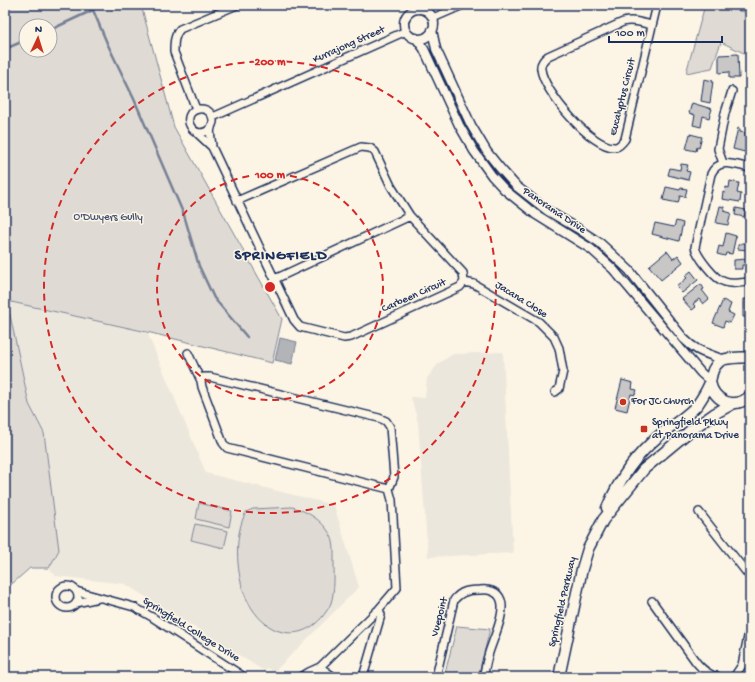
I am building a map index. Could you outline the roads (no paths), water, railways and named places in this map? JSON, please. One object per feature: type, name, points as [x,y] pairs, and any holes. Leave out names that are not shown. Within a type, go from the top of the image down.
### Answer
[{"type":"main road","points":[[603,520],[613,495],[626,471],[646,448],[697,405],[710,381],[712,370],[723,360],[750,357]]},
{"type":"main road","points":[[738,359],[744,361],[750,366]]},
{"type":"main road","points":[[710,381],[711,388],[718,398],[727,403],[734,403]]},
{"type":"main road","name":"Springfield Parkway","points":[[559,677],[582,569],[588,549],[603,520],[644,469],[691,430],[714,414],[750,396]]},
{"type":"street","points":[[196,110],[174,52],[176,34],[180,29],[237,5]]},
{"type":"street","points":[[433,18],[463,5]]},
{"type":"street","name":"Eucalyptus Circuit","points":[[652,25],[629,20],[623,22],[548,56],[544,59],[541,65],[543,76],[554,99],[578,125],[600,142],[609,146],[616,147],[621,145],[625,139],[657,5]]},
{"type":"street","points":[[413,8],[427,12],[433,18],[434,22],[432,30],[425,37],[412,37],[406,31],[405,19],[413,8]]},
{"type":"street","name":"Panorama Drive","points":[[432,30],[436,49],[471,125],[487,152],[499,167],[516,186],[548,211],[600,243],[613,255],[629,270],[684,339],[693,348],[723,360]]},
{"type":"street","name":"Kurrajong Street","points":[[212,117],[406,31]]},
{"type":"street","name":"Panorama Drive","points":[[416,38],[424,49],[459,125],[474,151],[492,176],[505,190],[535,214],[591,249],[613,269],[701,373],[710,381]]},
{"type":"street","points":[[723,163],[718,149],[725,113],[732,91]]},
{"type":"street","points":[[204,109],[208,111],[212,117],[212,125],[204,133],[196,132],[190,127],[190,115],[196,110],[204,109]]},
{"type":"street","name":"Carbeen Circuit","points":[[210,128],[212,147],[237,201],[294,320],[300,327],[344,338],[351,337],[460,287],[464,282],[463,273],[410,216],[391,186],[375,152],[370,148],[361,147],[237,201]]},
{"type":"street","name":"Carbeen Circuit","points":[[196,132],[212,147]]},
{"type":"street","points":[[750,168],[723,163],[714,167],[711,174],[695,246],[697,253],[718,279],[723,282],[730,283],[750,282]]},
{"type":"street","points":[[274,278],[410,216]]},
{"type":"street","name":"Jacana Close","points":[[464,282],[474,284],[539,322],[554,337],[559,348],[562,371],[559,389],[555,392]]},
{"type":"street","points":[[188,353],[201,381],[223,443],[227,448],[389,489]]},
{"type":"street","points":[[201,381],[204,377],[210,377],[386,421],[390,426],[394,477],[389,489],[392,500],[398,584],[397,588],[379,609],[320,667],[301,677]]},
{"type":"street","points":[[699,512],[750,577]]},
{"type":"street","points":[[64,586],[70,586],[76,591],[78,597],[76,603],[69,608],[61,607],[56,601],[58,590],[64,586]]},
{"type":"street","name":"Vuepoint","points":[[436,677],[454,600],[464,591],[486,589],[493,591],[498,595],[501,600],[501,613],[488,657],[484,677]]},
{"type":"street","name":"Springfield College Drive","points":[[76,591],[134,607],[152,617],[244,677]]},
{"type":"street","name":"Springfield College Drive","points":[[76,603],[101,598]]},
{"type":"street","points":[[652,601],[702,669],[712,676],[718,677]]},
{"type":"street","points":[[364,677],[380,615],[379,609]]},
{"type":"street","points":[[734,677],[742,665],[750,626]]},
{"type":"street","points":[[320,667],[334,677]]},
{"type":"waterway","points":[[94,5],[93,10],[107,43],[134,99],[184,215],[199,266],[214,298],[247,337]]},
{"type":"waterway","points":[[58,26],[93,10]]},
{"type":"waterway","points":[[5,49],[18,43]]},
{"type":"place","name":"For JC Church","points":[[623,402]]},
{"type":"place","name":"Springfield Pkwy at Panorama Drive","points":[[644,429]]},
{"type":"district","name":"SPRINGFIELD","points":[[281,256]]},
{"type":"park label","name":"O'Dwyers Gully","points":[[108,218]]}]
